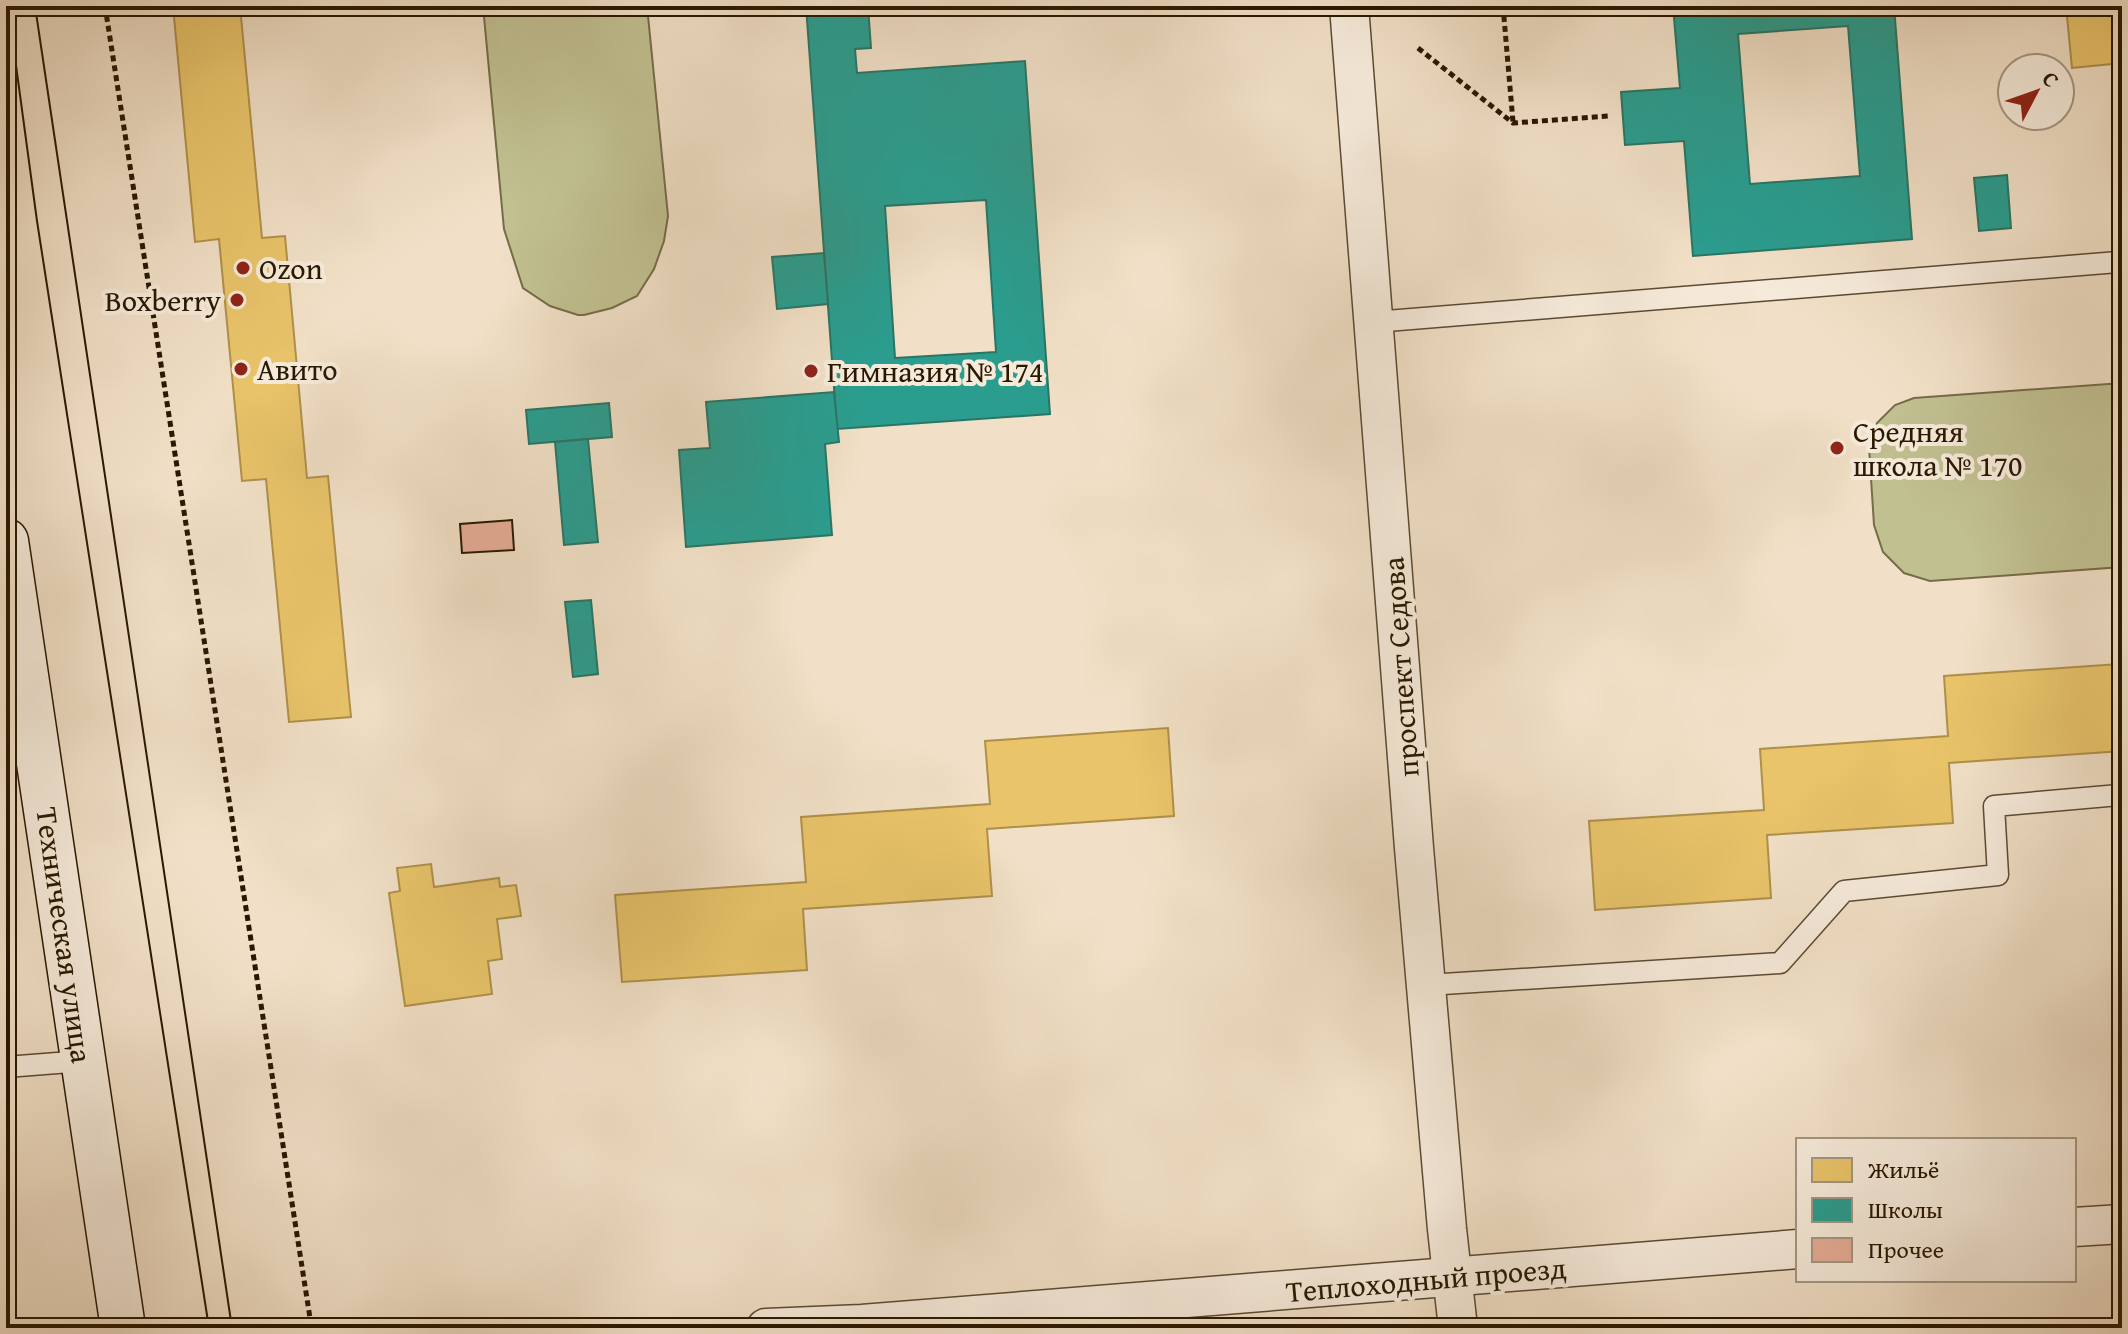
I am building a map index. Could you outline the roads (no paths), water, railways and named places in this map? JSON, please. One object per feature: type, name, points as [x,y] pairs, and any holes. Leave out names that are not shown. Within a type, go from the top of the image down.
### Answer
[{"type":"main road","name":"Техническая улица","points":[[6,541],[123,1328]]},
{"type":"street","name":"проспект Седова","points":[[1349,6],[1414,848],[1458,1328]]},
{"type":"street","points":[[2076,1227],[2122,1224]]},
{"type":"street","name":"Теплоходный проезд","points":[[766,1328],[862,1324],[1796,1249]]},
{"type":"lane","points":[[1374,322],[2118,262]]},
{"type":"lane","points":[[1427,985],[1780,963],[1844,891],[1998,875],[1994,806],[2119,795]]},
{"type":"lane","points":[[6,1067],[83,1061]]},
{"type":"tram line","points":[[8,6],[37,221],[209,1328]]},
{"type":"tram line","points":[[35,6],[232,1328]]},
{"type":"place","name":"Ozon","points":[[243,268]]},
{"type":"place","name":"Boxberry","points":[[237,300]]},
{"type":"place","name":"Авито","points":[[241,369]]},
{"type":"place","name":"Гимназия № 174","points":[[811,371]]},
{"type":"place","name":"Средняя школа № 170","points":[[1837,448]]}]
